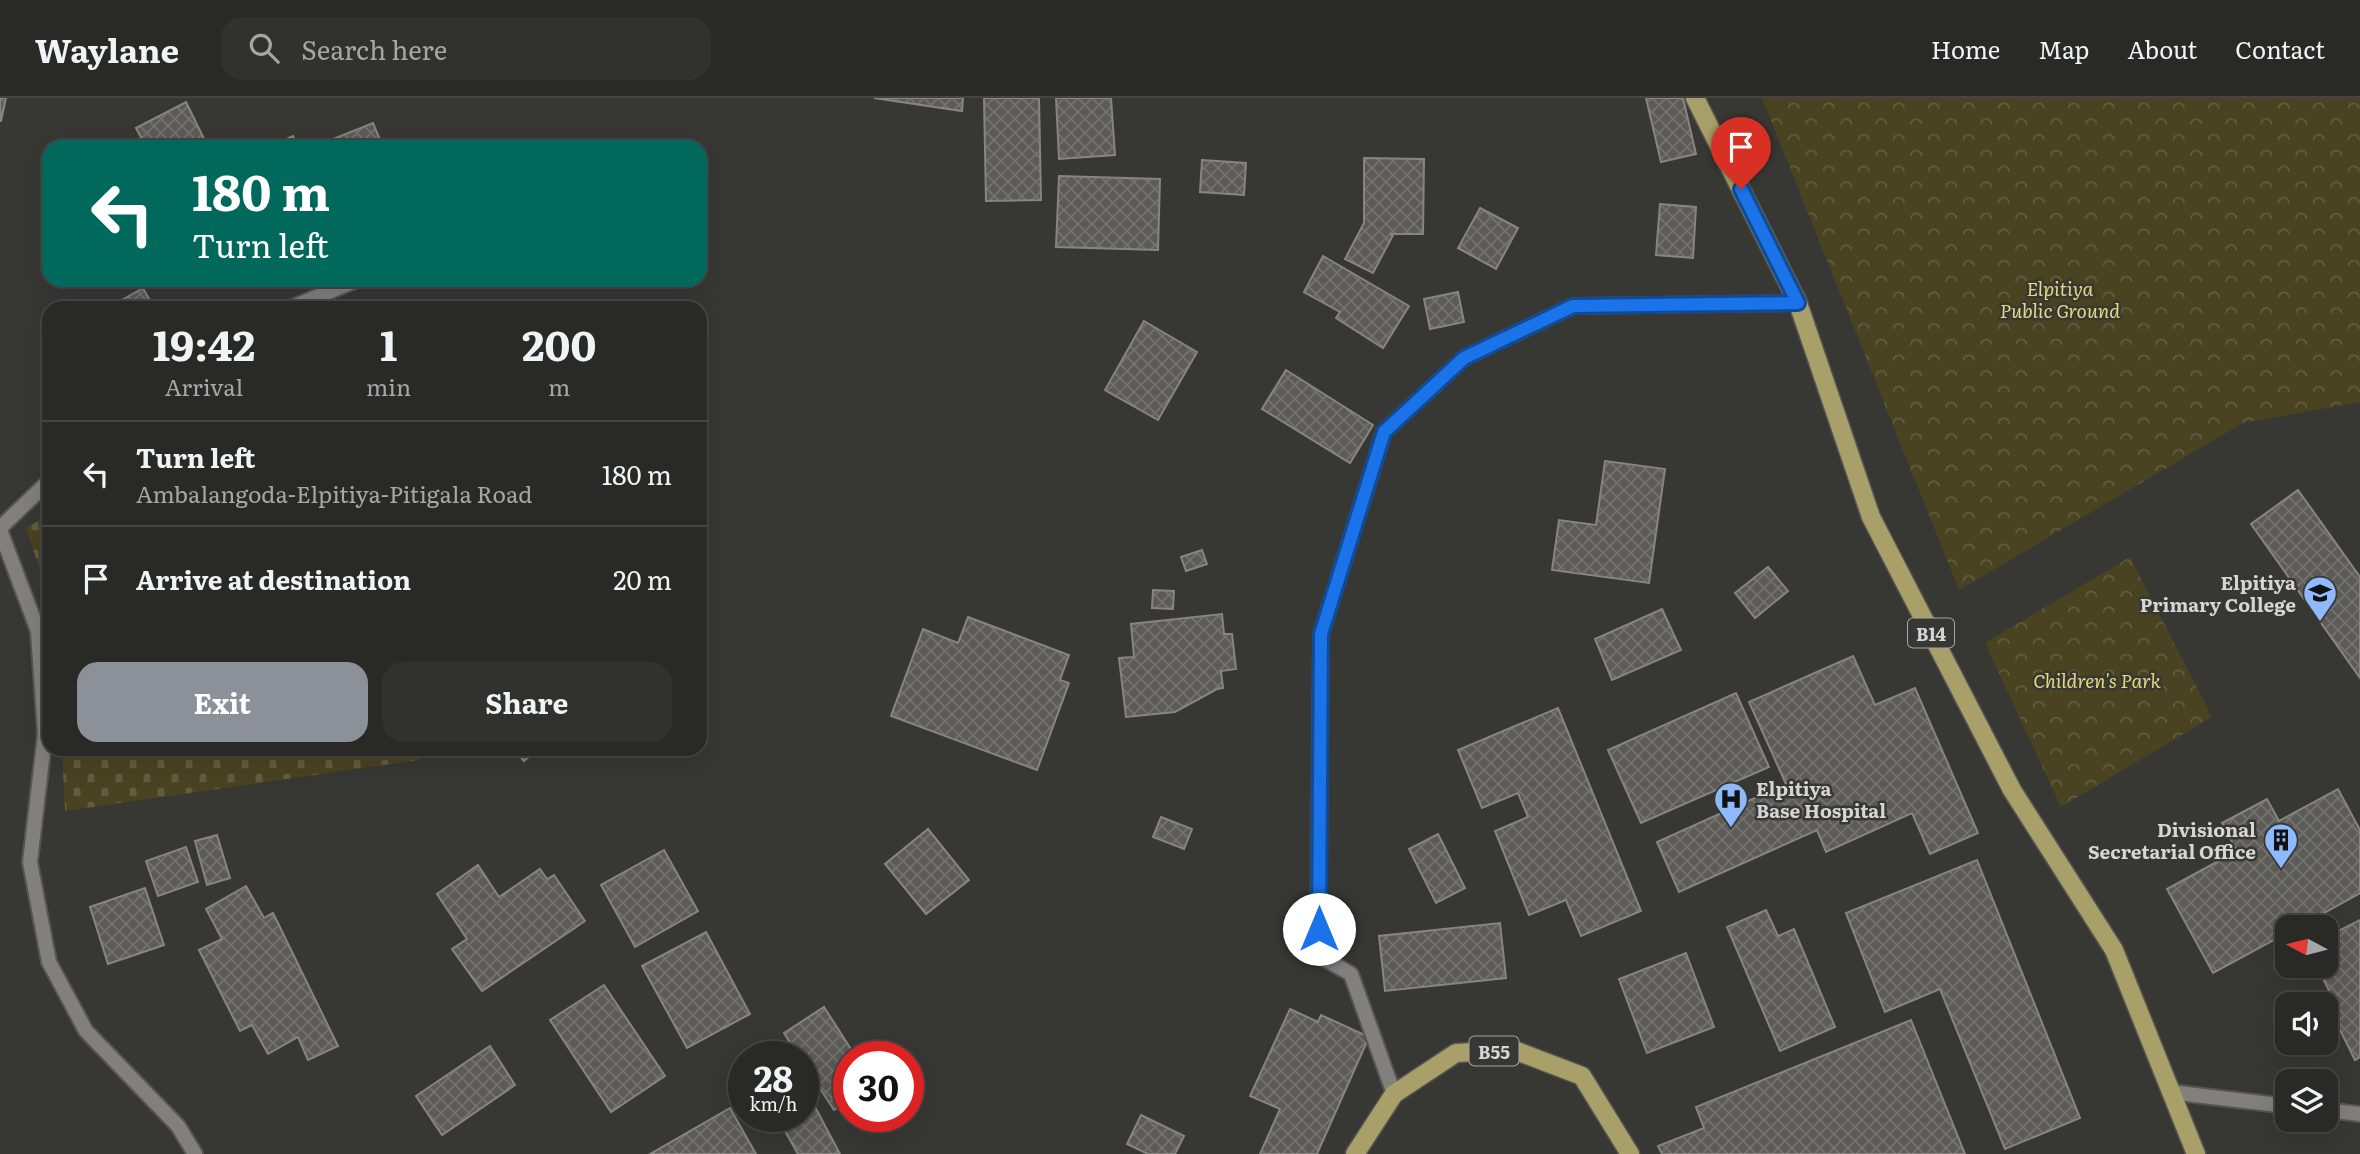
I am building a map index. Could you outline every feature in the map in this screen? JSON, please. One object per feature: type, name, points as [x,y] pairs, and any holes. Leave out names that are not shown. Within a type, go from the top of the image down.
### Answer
[{"type":"main road","name":"B14","points":[[1695,98],[1798,303],[1871,517],[2012,790],[2114,950],[2196,1154]]},
{"type":"main road","name":"B55","points":[[1355,1154],[1394,1094],[1455,1053],[1514,1050],[1582,1076],[1630,1154]]},
{"type":"street","points":[[307,301],[341,287]]},
{"type":"street","points":[[1394,1094],[1350,974],[1318,955],[1321,634],[1384,432],[1464,358],[1573,306],[1798,303]]},
{"type":"street","points":[[42,488],[0,529],[38,631],[42,690]]},
{"type":"street","points":[[42,756],[30,862],[49,962],[86,1031],[178,1126],[195,1154]]},
{"type":"street","points":[[2170,1092],[2275,1105]]},
{"type":"street","points":[[2338,1111],[2360,1114]]},
{"type":"green space","name":"Elpitiya Public Ground","points":[[1762,98],[2360,98],[2360,402],[2243,423],[1959,590]]},
{"type":"green space","points":[[42,518],[42,576],[26,528]]},
{"type":"green space","name":"Children's Park","points":[[2130,557],[2212,717],[2061,807],[1985,643]]},
{"type":"green space","points":[[62,756],[419,756],[419,760],[65,811]]},
{"type":"building","points":[[0,98],[6,98],[1,121],[0,121]]},
{"type":"building","points":[[874,98],[963,98],[962,111]]},
{"type":"building","points":[[984,98],[1039,98],[1041,200],[986,201]]},
{"type":"building","points":[[1056,98],[1111,98],[1115,155],[1059,159]]},
{"type":"building","points":[[1646,98],[1683,98],[1696,154],[1661,162]]},
{"type":"building","points":[[186,102],[205,140],[142,140],[136,128]]},
{"type":"building","points":[[373,123],[380,140],[330,140]]},
{"type":"building","points":[[1364,158],[1424,159],[1423,234],[1390,234],[1393,235],[1373,273],[1345,259],[1364,223]]},
{"type":"building","points":[[1202,160],[1246,163],[1244,195],[1200,192]]},
{"type":"building","points":[[1059,176],[1160,179],[1158,250],[1056,247]]},
{"type":"building","points":[[1660,204],[1696,207],[1693,258],[1656,255]]},
{"type":"building","points":[[1480,208],[1518,228],[1496,269],[1458,248]]},
{"type":"building","points":[[1323,256],[1409,306],[1383,348],[1336,318],[1340,312],[1304,292]]},
{"type":"building","points":[[143,288],[150,301],[120,301]]},
{"type":"building","points":[[1458,292],[1464,322],[1430,329],[1424,299]]},
{"type":"building","points":[[1144,321],[1197,352],[1158,420],[1105,390]]},
{"type":"building","points":[[1286,370],[1373,425],[1350,463],[1262,409]]},
{"type":"building","points":[[1605,461],[1665,469],[1649,583],[1552,570],[1559,520],[1596,525]]},
{"type":"building","points":[[2298,490],[2360,577],[2360,678],[2251,524]]},
{"type":"building","points":[[1202,550],[1207,564],[1186,571],[1181,557]]},
{"type":"building","points":[[1768,567],[1788,591],[1755,618],[1735,593]]},
{"type":"building","points":[[1153,590],[1174,591],[1173,609],[1152,608]]},
{"type":"building","points":[[1662,609],[1681,650],[1612,680],[1595,639]]},
{"type":"building","points":[[1222,614],[1224,634],[1232,634],[1236,669],[1221,671],[1223,688],[1175,712],[1126,717],[1119,658],[1134,657],[1131,624]]},
{"type":"building","points":[[968,617],[1069,655],[1060,680],[1069,683],[1037,770],[891,716],[923,629],[958,643]]},
{"type":"building","points":[[1853,656],[1875,705],[1915,688],[1978,833],[1930,854],[1912,813],[1826,852],[1817,830],[1679,892],[1657,842],[1786,784],[1749,702]]},
{"type":"building","points":[[1736,693],[1769,767],[1641,823],[1608,750]]},
{"type":"building","points":[[1558,708],[1641,911],[1581,936],[1566,900],[1529,915],[1495,831],[1528,817],[1518,793],[1482,808],[1458,750]]},
{"type":"building","name":"Divisional Secretarial Office","points":[[2338,789],[2360,830],[2360,893],[2320,915],[2275,915],[2275,939],[2213,973],[2167,889],[2237,851],[2222,823],[2267,799],[2279,821]]},
{"type":"building","points":[[1161,817],[1192,829],[1184,849],[1153,837]]},
{"type":"building","points":[[928,829],[969,880],[926,914],[885,864]]},
{"type":"building","points":[[1438,834],[1465,888],[1436,903],[1409,849]]},
{"type":"building","points":[[217,835],[230,878],[207,885],[195,841]]},
{"type":"building","points":[[186,847],[198,882],[158,896],[146,861]]},
{"type":"building","points":[[664,850],[698,911],[635,947],[601,885]]},
{"type":"building","points":[[1977,860],[2080,1118],[2005,1149],[1940,989],[1885,1012],[1846,913]]},
{"type":"building","points":[[478,865],[499,897],[540,869],[547,879],[554,875],[585,921],[482,991],[452,949],[467,939],[437,894]]},
{"type":"building","points":[[246,886],[264,918],[273,913],[338,1046],[308,1060],[298,1037],[268,1054],[252,1025],[240,1031],[199,950],[222,939],[206,909]]},
{"type":"building","points":[[145,888],[164,945],[108,964],[90,907]]},
{"type":"building","points":[[1766,910],[1778,936],[1794,929],[1835,1027],[1780,1051],[1727,927]]},
{"type":"building","points":[[2360,920],[2360,1057],[2355,1060],[2338,1026],[2338,992],[2330,992],[2323,978],[2338,978],[2338,931]]},
{"type":"building","points":[[1500,923],[1506,978],[1385,991],[1379,936]]},
{"type":"building","points":[[706,932],[750,1014],[687,1048],[642,966]]},
{"type":"building","points":[[1686,953],[1714,1027],[1647,1053],[1619,979]]},
{"type":"building","points":[[604,985],[665,1076],[611,1112],[550,1020]]},
{"type":"building","points":[[824,1007],[846,1041],[833,1041],[833,1108],[819,1087],[819,1041],[789,1041],[784,1033]]},
{"type":"building","points":[[1290,1009],[1318,1022],[1321,1015],[1369,1037],[1317,1154],[1260,1154],[1280,1109],[1250,1096]]},
{"type":"building","points":[[1911,1020],[1965,1154],[1662,1154],[1658,1146],[1704,1128],[1696,1107]]},
{"type":"building","points":[[490,1046],[515,1085],[442,1135],[416,1096]]},
{"type":"building","points":[[728,1109],[728,1132],[744,1132],[756,1154],[650,1154]]},
{"type":"building","points":[[819,1114],[840,1154],[798,1154],[786,1132],[819,1132]]},
{"type":"building","points":[[1141,1115],[1184,1136],[1175,1154],[1148,1154],[1127,1144]]},
{"type":"place","name":"Elpitiya Primary College","points":[[2320,623]]},
{"type":"place","name":"Elpitiya Base Hospital","points":[[1731,829]]},
{"type":"place","name":"Divisional Secretarial Office","points":[[2281,870]]},
{"type":"route","points":[[1319,929],[1321,634],[1384,432],[1464,358],[1573,306],[1798,303],[1741,189]]}]
